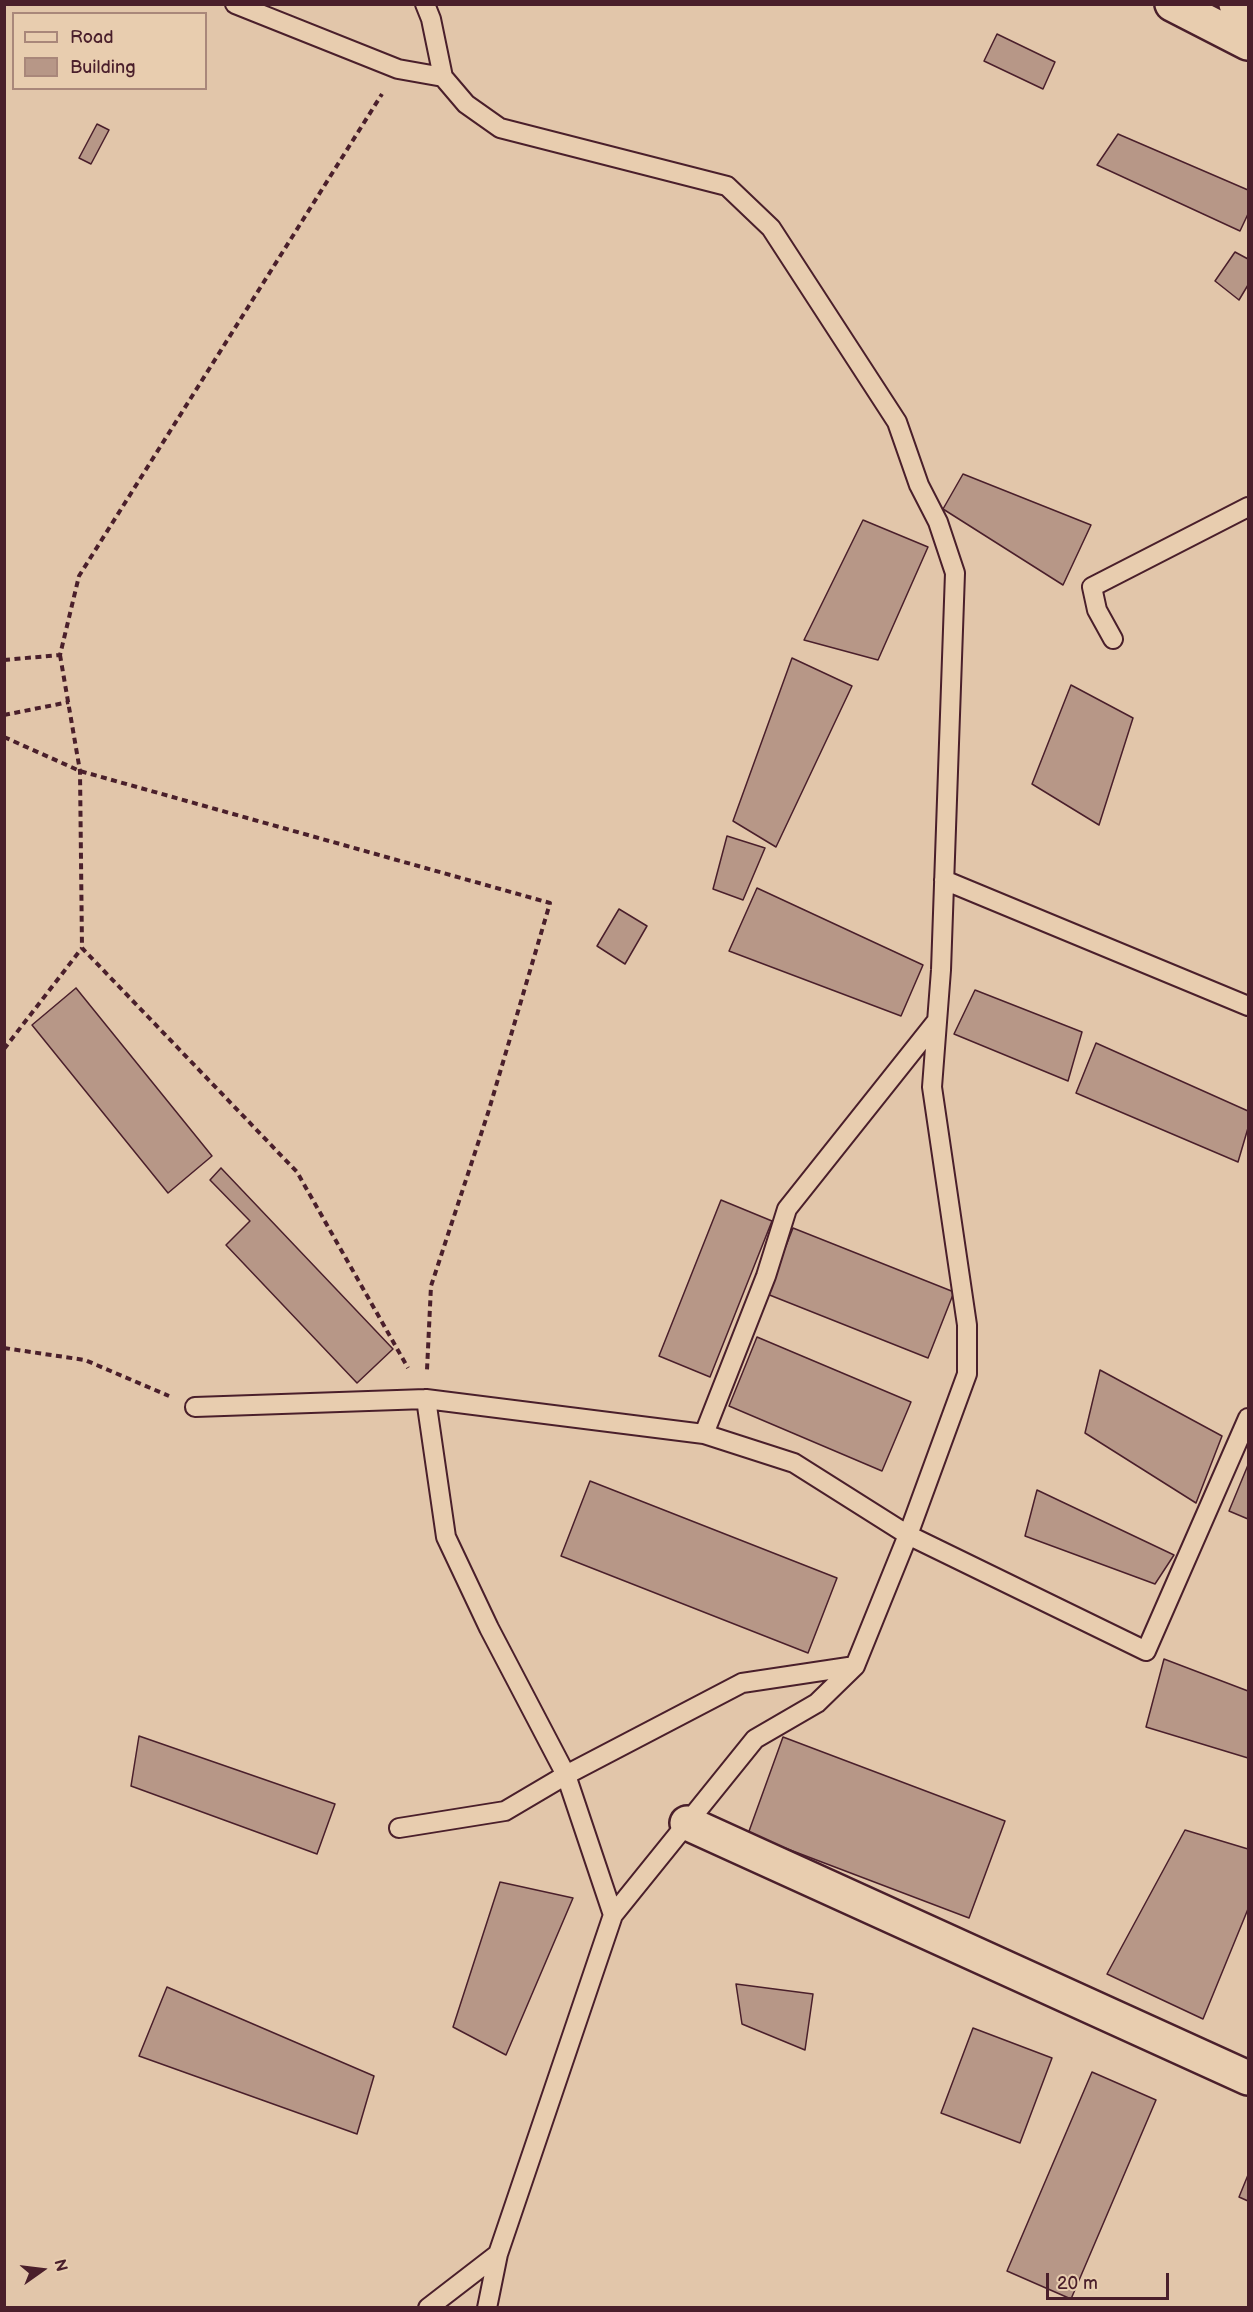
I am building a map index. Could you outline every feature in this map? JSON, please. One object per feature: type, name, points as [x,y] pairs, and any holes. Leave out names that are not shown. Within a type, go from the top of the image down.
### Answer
[{"type":"main road","points":[[1172,4],[1248,43]]},
{"type":"main road","points":[[1236,4],[1248,11]]},
{"type":"main road","points":[[687,1823],[1248,2078]]},
{"type":"lane","points":[[235,4],[398,69],[444,77]]},
{"type":"lane","points":[[425,4],[431,18],[444,77],[466,104],[500,128],[727,186],[771,228],[897,422],[919,485],[938,522],[955,573],[941,970],[935,1023],[932,1088],[967,1325],[967,1374],[908,1535],[855,1666],[817,1702],[755,1739],[613,1915],[498,2254],[487,2307]]},
{"type":"lane","points":[[1113,639],[1097,610],[1092,587],[1248,507]]},
{"type":"lane","points":[[944,880],[1248,1006]]},
{"type":"lane","points":[[704,1434],[766,1276],[787,1209],[935,1023]]},
{"type":"lane","points":[[195,1407],[426,1399],[704,1434],[794,1463],[908,1535],[1146,1651],[1248,1418]]},
{"type":"lane","points":[[426,1399],[446,1537],[489,1628],[566,1775],[613,1915]]},
{"type":"lane","points":[[399,1828],[505,1811],[566,1775],[742,1683],[855,1666]]},
{"type":"lane","points":[[428,2307],[498,2254]]},
{"type":"path","points":[[4,1049],[82,948],[80,771],[60,656],[78,576],[398,69]]},
{"type":"path","points":[[4,660],[60,656]]},
{"type":"path","points":[[4,715],[69,702]]},
{"type":"path","points":[[4,737],[80,771],[550,903],[488,1113],[431,1286],[426,1399]]},
{"type":"path","points":[[82,948],[297,1172],[426,1399]]},
{"type":"path","points":[[4,1348],[86,1360],[195,1407]]},
{"type":"building","points":[[997,34],[1055,62],[1043,89],[984,61]]},
{"type":"building","points":[[97,124],[109,130],[91,164],[79,158]]},
{"type":"building","points":[[1118,134],[1248,190],[1248,214],[1240,231],[1097,165]]},
{"type":"building","points":[[1235,252],[1248,259],[1248,285],[1239,300],[1215,281]]},
{"type":"building","points":[[963,474],[1091,525],[1063,585],[943,509]]},
{"type":"building","points":[[863,520],[928,547],[878,660],[804,640]]},
{"type":"building","points":[[792,658],[852,686],[776,847],[733,821]]},
{"type":"building","points":[[1071,685],[1133,718],[1099,825],[1032,784]]},
{"type":"building","points":[[727,836],[765,848],[743,900],[713,889]]},
{"type":"building","points":[[757,888],[923,965],[901,1016],[729,951]]},
{"type":"building","points":[[619,909],[647,926],[625,964],[597,946]]},
{"type":"building","points":[[76,988],[212,1156],[168,1193],[32,1025]]},
{"type":"building","points":[[975,990],[1082,1032],[1068,1081],[954,1034]]},
{"type":"building","points":[[1096,1043],[1248,1111],[1248,1128],[1238,1162],[1076,1093]]},
{"type":"building","points":[[221,1168],[393,1349],[357,1383],[226,1245],[250,1221],[210,1180]]},
{"type":"building","points":[[721,1200],[772,1221],[710,1377],[659,1356]]},
{"type":"building","points":[[793,1228],[954,1292],[928,1358],[767,1294]]},
{"type":"building","points":[[757,1337],[911,1402],[882,1471],[729,1406]]},
{"type":"building","points":[[1100,1370],[1222,1436],[1196,1503],[1085,1433]]},
{"type":"building","points":[[1248,1465],[1248,1519],[1229,1511]]},
{"type":"building","points":[[590,1481],[837,1578],[808,1653],[561,1556]]},
{"type":"building","points":[[1037,1490],[1174,1555],[1155,1584],[1025,1536]]},
{"type":"building","points":[[1164,1659],[1248,1691],[1248,1758],[1146,1727]]},
{"type":"building","points":[[139,1736],[335,1804],[317,1854],[131,1786]]},
{"type":"building","points":[[783,1737],[1005,1821],[969,1918],[748,1834]]},
{"type":"building","points":[[1185,1830],[1248,1849],[1248,1909],[1203,2019],[1107,1974]]},
{"type":"building","points":[[500,1882],[573,1898],[506,2055],[453,2027]]},
{"type":"building","points":[[736,1984],[813,1994],[805,2050],[742,2024]]},
{"type":"building","points":[[167,1987],[374,2076],[357,2134],[139,2056]]},
{"type":"building","points":[[973,2028],[1052,2058],[1020,2143],[941,2113]]},
{"type":"building","points":[[1092,2072],[1156,2100],[1071,2299],[1007,2271]]},
{"type":"building","points":[[1248,2175],[1248,2201],[1239,2197]]}]
